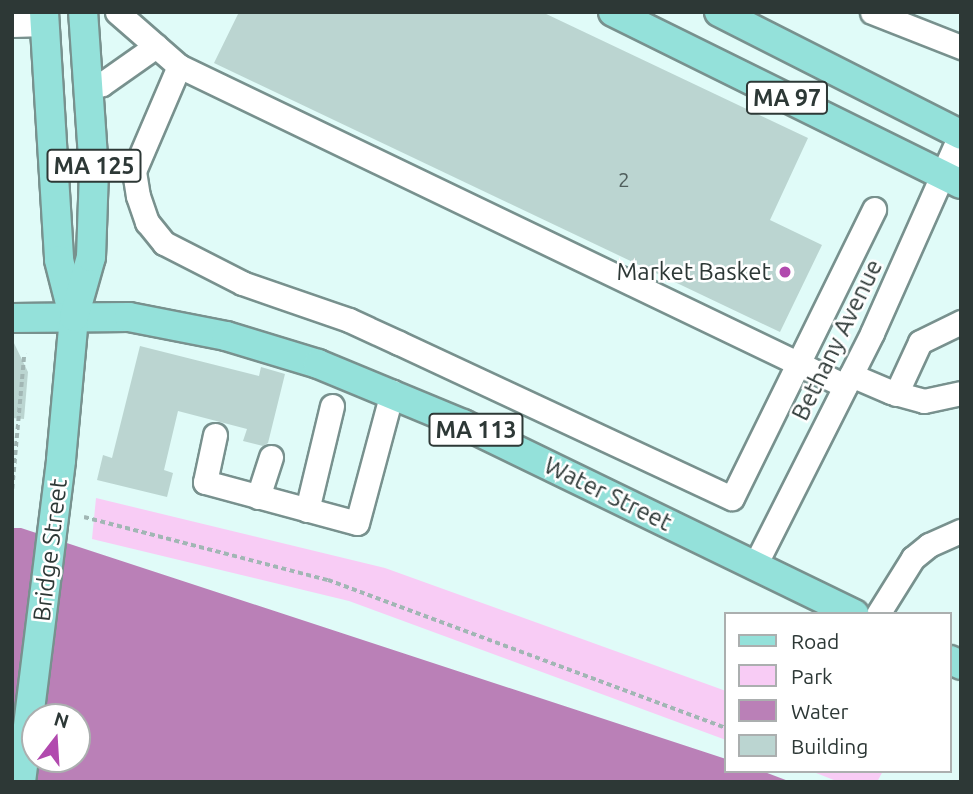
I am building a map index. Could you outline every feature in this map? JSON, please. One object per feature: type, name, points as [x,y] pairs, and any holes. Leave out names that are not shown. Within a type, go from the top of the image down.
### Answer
[{"type":"main road","name":"MA 125","points":[[74,317],[91,257],[94,172],[83,12]]},
{"type":"main road","name":"MA 97","points":[[613,12],[953,180]]},
{"type":"main road","name":"MA 97","points":[[719,12],[960,135]]},
{"type":"main road","name":"MA 125","points":[[44,18],[59,260],[74,317]]},
{"type":"main road","name":"MA 113","points":[[12,318],[74,317]]},
{"type":"main road","name":"Water Street","points":[[74,317],[130,317],[226,336],[284,352],[392,392],[850,612]]},
{"type":"main road","name":"Bridge Street","points":[[21,782],[61,460],[74,317]]},
{"type":"street","points":[[117,12],[179,66],[799,364],[924,401],[961,393]]},
{"type":"street","points":[[873,12],[961,47]]},
{"type":"street","points":[[12,25],[44,18]]},
{"type":"street","points":[[87,87],[114,78],[156,46]]},
{"type":"street","points":[[179,66],[134,170],[138,196],[147,222],[164,243],[242,283],[349,320],[514,394],[732,499],[874,209]]},
{"type":"street","name":"Bethany Avenue","points":[[755,565],[953,180],[960,135]]},
{"type":"street","points":[[896,394],[920,342],[961,322]]},
{"type":"street","points":[[215,435],[205,482],[357,523],[392,392]]},
{"type":"street","points":[[307,510],[332,406]]},
{"type":"street","points":[[258,497],[271,457]]},
{"type":"street","points":[[879,612],[913,558],[929,545],[961,531]]},
{"type":"path","points":[[12,489],[24,354]]},
{"type":"path","points":[[84,517],[328,580],[724,727]]},
{"type":"green space","points":[[96,498],[385,568],[724,690],[724,739],[349,601],[92,539]]},
{"type":"green space","points":[[816,773],[882,773],[877,782],[839,782]]},
{"type":"water","points":[[12,528],[21,528],[724,758],[724,773],[767,773],[791,782],[12,782]]},
{"type":"building","points":[[239,12],[542,12],[808,138],[770,220],[822,245],[780,332],[214,63]]},
{"type":"building","points":[[12,339],[28,372],[24,419],[12,418]]},
{"type":"building","points":[[140,346],[259,376],[261,367],[285,374],[268,443],[263,446],[243,441],[247,429],[178,411],[164,470],[173,473],[167,497],[97,480],[103,455],[112,458]]},
{"type":"place","name":"Market Basket","points":[[785,272]]}]
